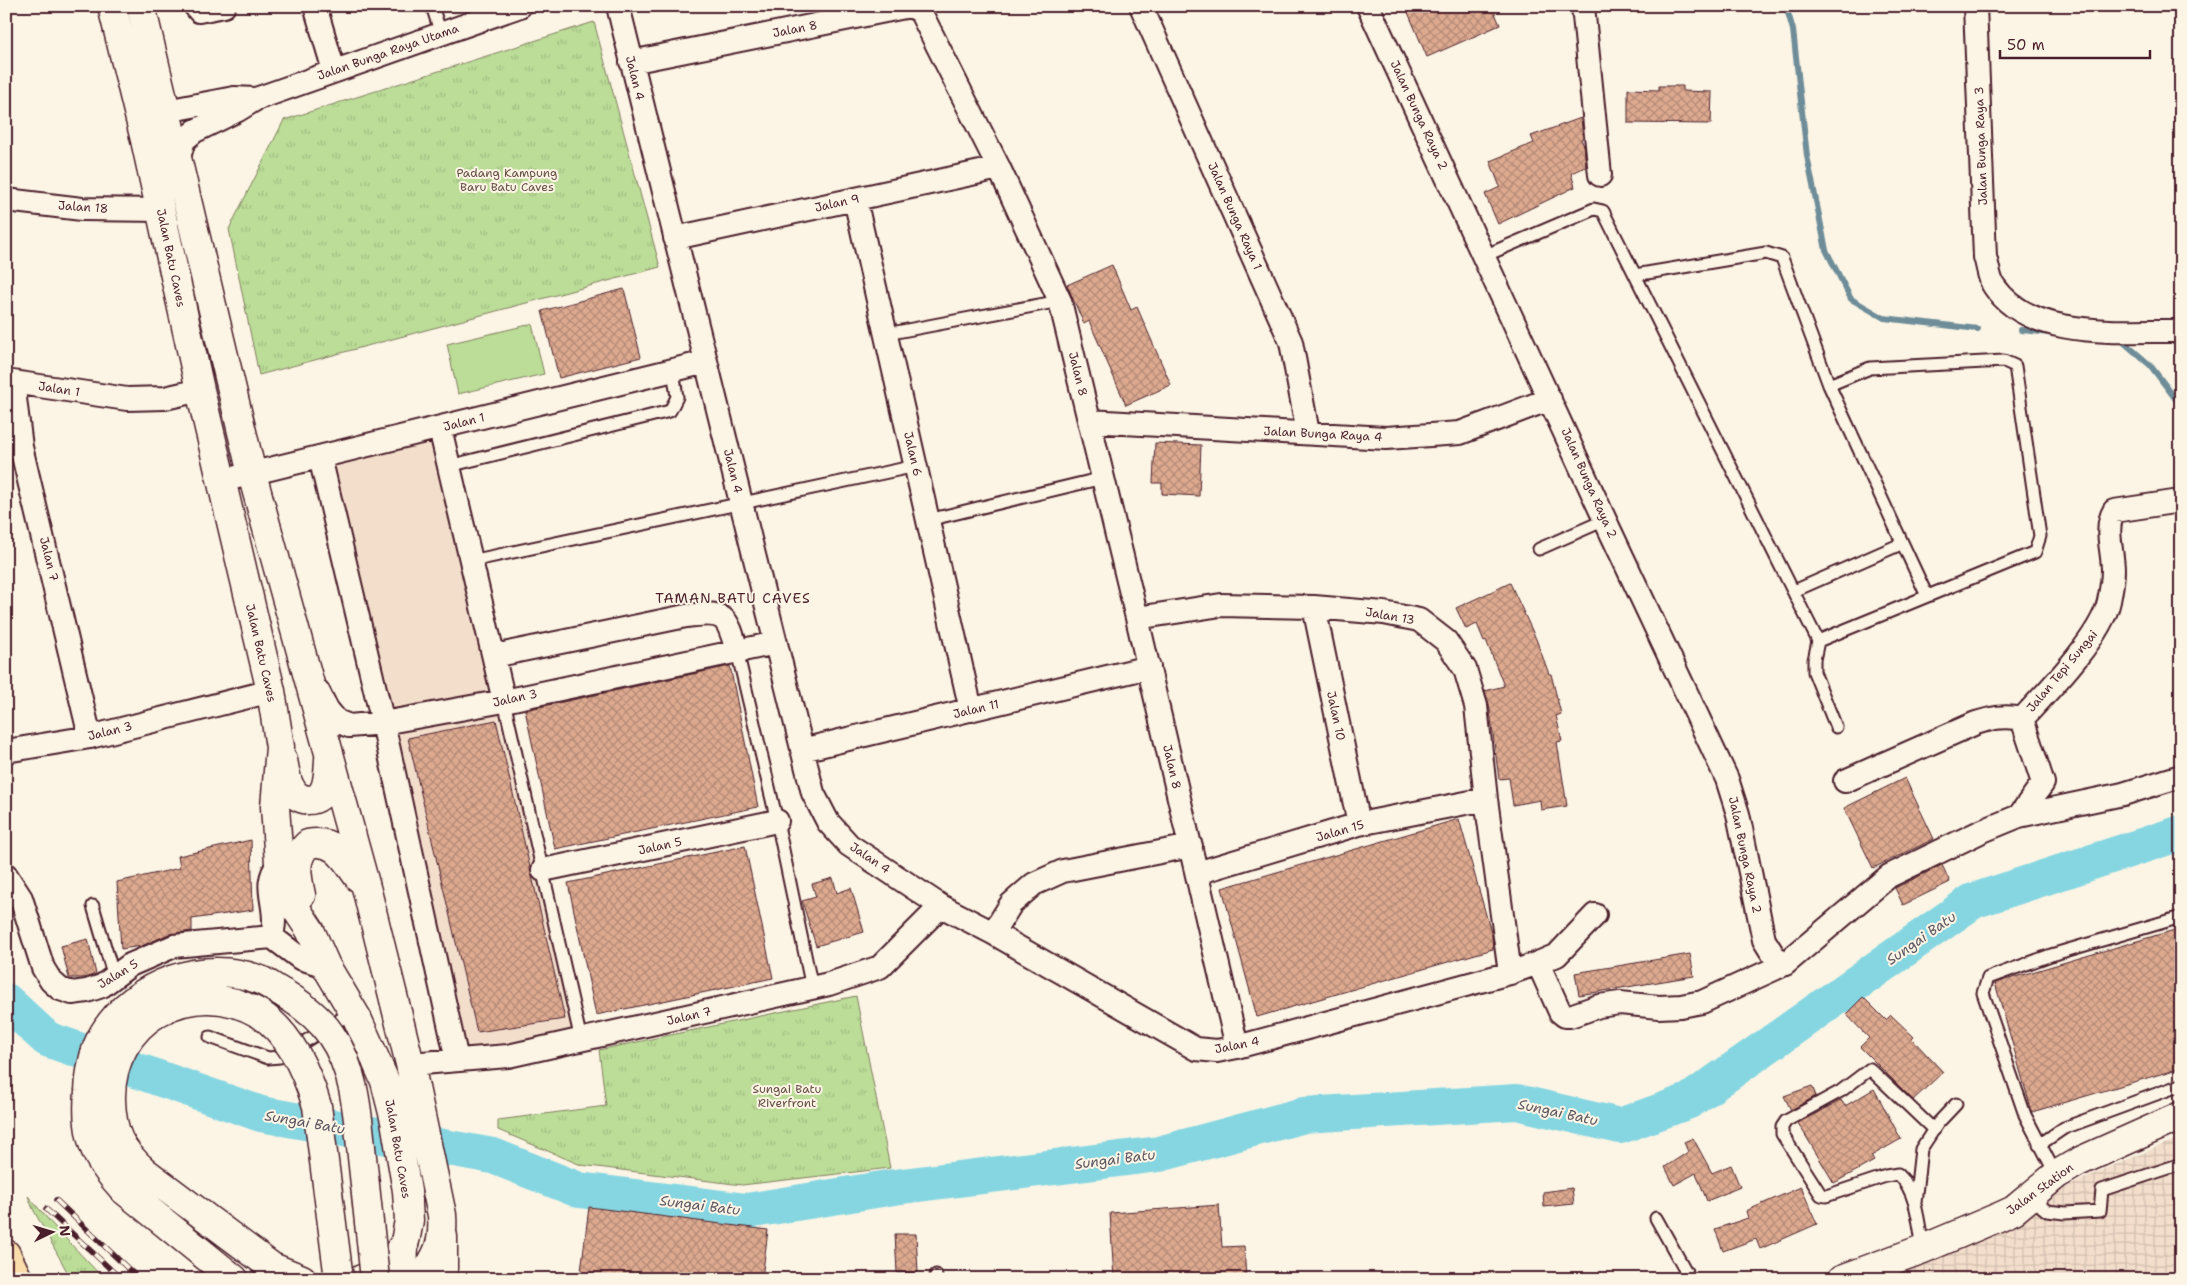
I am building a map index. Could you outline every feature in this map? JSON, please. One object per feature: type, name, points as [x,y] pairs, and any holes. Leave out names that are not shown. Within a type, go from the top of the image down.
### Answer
[{"type":"highway","points":[[6,1254],[18,1279]]},
{"type":"main road","name":"Jalan Batu Caves","points":[[112,6],[145,140],[200,390],[271,691],[280,747],[275,807],[279,863],[296,910],[310,930],[326,966],[354,1011],[385,1081],[396,1121],[403,1162],[409,1220],[404,1244],[393,1260],[380,1270],[362,1279]]},
{"type":"main road","points":[[141,6],[252,474],[367,891],[412,1072],[442,1215],[443,1279]]},
{"type":"main road","points":[[145,140],[156,118],[166,111]]},
{"type":"main road","points":[[280,747],[292,790],[296,795],[307,800],[314,799],[324,791],[328,779],[329,756]]},
{"type":"main road","points":[[310,930],[297,873],[298,855],[308,844],[326,842],[334,847],[346,860],[367,891]]},
{"type":"main road","points":[[234,1279],[124,1190],[98,1156],[88,1125],[90,1077],[103,1033],[125,1006],[155,986],[180,977],[209,972],[235,974],[260,980],[302,1004],[331,1035],[346,1066],[355,1098],[375,1279]]},
{"type":"main road","points":[[302,1279],[272,1267],[145,1172],[130,1158],[119,1143],[112,1119],[111,1089],[122,1048],[134,1032],[164,1008],[186,1000],[209,998],[227,1001],[261,1015],[281,1034],[299,1058],[310,1082],[317,1106],[338,1279]]},
{"type":"main road","name":"Jalan Station","points":[[1842,1279],[1923,1249],[2001,1216],[2030,1197],[2056,1175],[2078,1162],[2181,1116]]},
{"type":"main road","points":[[422,1279],[432,1263],[443,1237]]},
{"type":"main road","points":[[403,1279],[404,1244]]},
{"type":"street","points":[[315,6],[334,71]]},
{"type":"street","name":"Jalan Bunga Raya Utama","points":[[178,161],[184,140],[195,130],[238,110],[256,99],[520,6]]},
{"type":"street","name":"Jalan 4","points":[[618,6],[813,793],[828,822],[849,845],[941,906],[993,933],[1196,1049],[1217,1051],[1510,973],[1538,963],[1557,955],[1595,915]]},
{"type":"street","name":"Jalan 8","points":[[631,62],[910,6],[920,11],[999,168],[1060,301],[1149,667],[1237,1047]]},
{"type":"street","name":"Jalan Bunga Raya 1","points":[[1141,6],[1291,342],[1308,433]]},
{"type":"street","name":"Jalan Bunga Raya 2","points":[[1368,6],[1605,520],[1727,779],[1738,814],[1764,940],[1774,956],[1785,964]]},
{"type":"street","points":[[1583,6],[1600,175]]},
{"type":"street","name":"Jalan Bunga Raya 3","points":[[1975,6],[1985,257],[1993,286],[2010,303],[2037,320],[2071,329],[2181,332]]},
{"type":"street","name":"Jalan Bunga Raya Utama","points":[[166,111],[234,98],[256,99]]},
{"type":"street","name":"Jalan 9","points":[[675,238],[999,168]]},
{"type":"street","name":"Jalan 6","points":[[855,199],[971,710]]},
{"type":"street","name":"Jalan 18","points":[[6,200],[82,209],[161,210]]},
{"type":"street","name":"Jalan 1","points":[[221,481],[706,362]]},
{"type":"street","name":"Jalan 1","points":[[10,381],[127,398],[165,398],[200,390]]},
{"type":"street","name":"Jalan 7","points":[[10,381],[20,447],[90,736]]},
{"type":"street","name":"Jalan Bunga Raya 4","points":[[1089,421],[1386,438],[1460,433],[1550,399]]},
{"type":"street","points":[[440,428],[504,701]]},
{"type":"street","points":[[320,457],[383,723],[457,1060]]},
{"type":"street","name":"Jalan Tepi Sungai","points":[[2022,719],[2097,630],[2109,602],[2113,571],[2109,519],[2114,511],[2180,501]]},
{"type":"street","name":"Jalan 13","points":[[1137,618],[1220,605],[1314,607],[1384,612],[1419,620],[1446,641],[1465,669],[1476,706],[1486,799],[1510,973]]},
{"type":"street","name":"Jalan 10","points":[[1314,607],[1359,824]]},
{"type":"street","points":[[494,656],[686,616],[709,613],[719,616],[729,624],[737,651]]},
{"type":"street","name":"Jalan 3","points":[[299,646],[327,709],[337,721],[349,726],[383,723],[504,701],[776,643]]},
{"type":"street","name":"Jalan 11","points":[[802,750],[1149,667]]},
{"type":"street","name":"Jalan 3","points":[[6,751],[90,736],[271,691]]},
{"type":"street","name":"Jalan Tepi Sungai","points":[[1845,781],[1976,723],[1996,717],[2008,716],[2022,719]]},
{"type":"street","name":"Jalan Tepi Sungai","points":[[2019,816],[2043,783],[2022,719]]},
{"type":"street","points":[[1538,963],[1560,1012],[1565,1016],[1599,1006],[1620,1003],[1659,1007],[1681,1006],[1702,1002],[1785,964],[1889,876],[1980,832],[2019,816],[2123,794],[2181,776]]},
{"type":"street","name":"Jalan 15","points":[[1197,873],[1359,824],[1486,799]]},
{"type":"street","name":"Jalan 5","points":[[543,870],[777,821]]},
{"type":"street","points":[[993,933],[1010,904],[1034,884],[1063,872],[1191,846]]},
{"type":"street","points":[[279,863],[272,872],[270,886],[274,920],[272,937],[300,958],[326,966]]},
{"type":"street","name":"Jalan 5","points":[[6,874],[21,898],[43,968],[51,981],[60,989],[72,993],[87,992],[102,986],[130,964],[174,946],[272,937]]},
{"type":"street","name":"Jalan 7","points":[[412,1072],[457,1060],[508,1056],[581,1040],[812,988],[880,967],[941,906]]},
{"type":"lane","points":[[432,6],[441,34]]},
{"type":"lane","points":[[1484,256],[1594,209],[1603,211],[1818,641],[1814,660],[1814,672],[1836,727]]},
{"type":"lane","points":[[1635,275],[1766,253],[1782,258],[1829,385],[1901,544],[1927,596]]},
{"type":"lane","points":[[886,334],[1060,301]]},
{"type":"lane","points":[[1818,641],[2035,552],[2040,536],[2015,366],[2004,361],[1870,368],[1829,385]]},
{"type":"lane","points":[[448,466],[670,411],[677,397],[673,370]]},
{"type":"lane","points":[[471,561],[916,466]]},
{"type":"lane","points":[[928,520],[1103,478]]},
{"type":"lane","points":[[1539,549],[1605,520]]},
{"type":"lane","points":[[1794,591],[1901,544]]},
{"type":"lane","points":[[737,651],[777,821],[812,988]]},
{"type":"lane","points":[[504,701],[581,1040]]},
{"type":"lane","points":[[93,906],[114,977]]},
{"type":"lane","points":[[2056,1175],[2039,1145],[2026,1115],[1983,993],[1988,978],[2052,955],[2181,917]]},
{"type":"lane","points":[[210,1037],[268,1058],[280,1057],[354,1011]]},
{"type":"lane","points":[[1923,1249],[1914,1203],[1903,1179],[1898,1174],[1886,1176],[1826,1196],[1820,1195],[1782,1134],[1782,1127],[1786,1121],[1841,1091],[1870,1069],[1934,1130]]},
{"type":"lane","points":[[2039,1145],[2064,1128],[2181,1085]]},
{"type":"lane","points":[[1914,1203],[1922,1149],[1934,1130],[1956,1104]]},
{"type":"lane","points":[[2030,1197],[2047,1211],[2065,1213],[2100,1211],[2102,1190],[2181,1164]]},
{"type":"lane","points":[[1656,1218],[1690,1279]]},
{"type":"shaded area","points":[[432,438],[574,1031],[465,1050],[329,463]]},
{"type":"shaded area","points":[[2181,1137],[2181,1279],[1890,1279],[1890,1272],[2100,1171]]},
{"type":"green space","name":"Padang Kampung Baru Batu Caves","points":[[594,22],[660,267],[259,375],[229,229],[284,120]]},
{"type":"green space","points":[[532,324],[544,374],[458,394],[447,344]]},
{"type":"green space","name":"Sungai Batu Riverfront","points":[[856,996],[890,1168],[742,1185],[581,1165],[498,1130],[498,1120],[606,1106],[599,1050]]},
{"type":"green space","points":[[28,1196],[104,1279],[71,1279],[33,1209]]},
{"type":"building","points":[[1416,6],[1492,6],[1500,25],[1427,57],[1407,10]]},
{"type":"building","points":[[1659,86],[1683,86],[1683,91],[1712,92],[1711,124],[1628,123],[1628,89],[1659,90]]},
{"type":"building","points":[[1581,118],[1583,138],[1581,139],[1584,146],[1586,167],[1571,173],[1575,187],[1498,224],[1485,194],[1500,187],[1490,161],[1534,143],[1531,136]]},
{"type":"building","points":[[1112,265],[1131,310],[1137,307],[1171,385],[1126,405],[1089,321],[1084,324],[1067,285]]},
{"type":"building","points":[[624,289],[641,357],[559,378],[542,311]]},
{"type":"building","points":[[1155,443],[1201,445],[1199,496],[1162,494],[1162,483],[1153,483]]},
{"type":"building","points":[[1510,583],[1536,639],[1549,674],[1551,674],[1561,714],[1556,716],[1562,741],[1557,742],[1567,806],[1541,810],[1540,800],[1513,805],[1509,778],[1499,779],[1489,704],[1485,691],[1504,686],[1486,640],[1484,641],[1477,624],[1466,629],[1456,608]]},
{"type":"building","points":[[730,666],[758,807],[555,849],[525,710]]},
{"type":"building","points":[[496,720],[565,1019],[477,1032],[408,738]]},
{"type":"building","points":[[1905,778],[1934,839],[1873,868],[1844,808]]},
{"type":"building","points":[[1459,819],[1492,936],[1493,949],[1257,1017],[1222,888]]},
{"type":"building","points":[[251,840],[253,910],[192,919],[192,931],[169,934],[142,946],[121,949],[117,882],[180,868],[178,856]]},
{"type":"building","points":[[745,846],[773,978],[596,1015],[568,883]]},
{"type":"building","points":[[1942,865],[1950,882],[1903,905],[1895,888]]},
{"type":"building","points":[[833,878],[837,893],[851,888],[864,932],[816,946],[802,901],[816,897],[812,884]]},
{"type":"building","points":[[2181,928],[2181,1068],[2032,1112],[1995,983]]},
{"type":"building","points":[[88,939],[96,974],[84,978],[69,978],[61,946]]},
{"type":"building","points":[[1690,954],[1694,976],[1579,995],[1575,973]]},
{"type":"building","points":[[1863,997],[1886,1020],[1891,1015],[1914,1037],[1912,1039],[1943,1072],[1913,1100],[1860,1047],[1869,1038],[1846,1014]]},
{"type":"building","points":[[1812,1086],[1816,1096],[1791,1110],[1784,1096]]},
{"type":"building","points":[[1874,1089],[1901,1139],[1871,1156],[1874,1161],[1834,1183],[1798,1123],[1841,1100],[1845,1106]]},
{"type":"building","points":[[1693,1138],[1712,1173],[1731,1165],[1740,1187],[1707,1201],[1696,1173],[1674,1185],[1665,1167],[1688,1152],[1684,1142]]},
{"type":"building","points":[[1801,1187],[1817,1224],[1760,1249],[1756,1239],[1723,1251],[1715,1229],[1748,1218],[1746,1211]]},
{"type":"building","points":[[1572,1188],[1574,1204],[1544,1207],[1543,1192]]},
{"type":"building","points":[[1219,1205],[1222,1247],[1244,1246],[1246,1279],[1114,1279],[1110,1213]]},
{"type":"building","points":[[589,1207],[768,1230],[762,1279],[580,1279]]},
{"type":"building","points":[[895,1234],[916,1234],[918,1272],[897,1273]]},
{"type":"waterway","points":[[1786,6],[1793,30],[1807,156],[1826,250],[1851,299],[1884,318],[1978,329]]},
{"type":"waterway","points":[[2021,330],[2052,333]]},
{"type":"waterway","points":[[2117,339],[2120,339],[2150,365],[2181,406]]},
{"type":"waterway","name":"Sungai Batu","points":[[6,1001],[47,1039],[261,1114],[493,1156],[579,1190],[747,1211],[894,1187],[1159,1154],[1304,1115],[1517,1102],[1620,1126],[1689,1101],[1973,901],[2181,833]]},
{"type":"railway","points":[[56,1200],[139,1279]]},
{"type":"railway","points":[[46,1209],[121,1279]]},
{"type":"district","name":"TAMAN BATU CAVES","points":[[733,598]]}]
